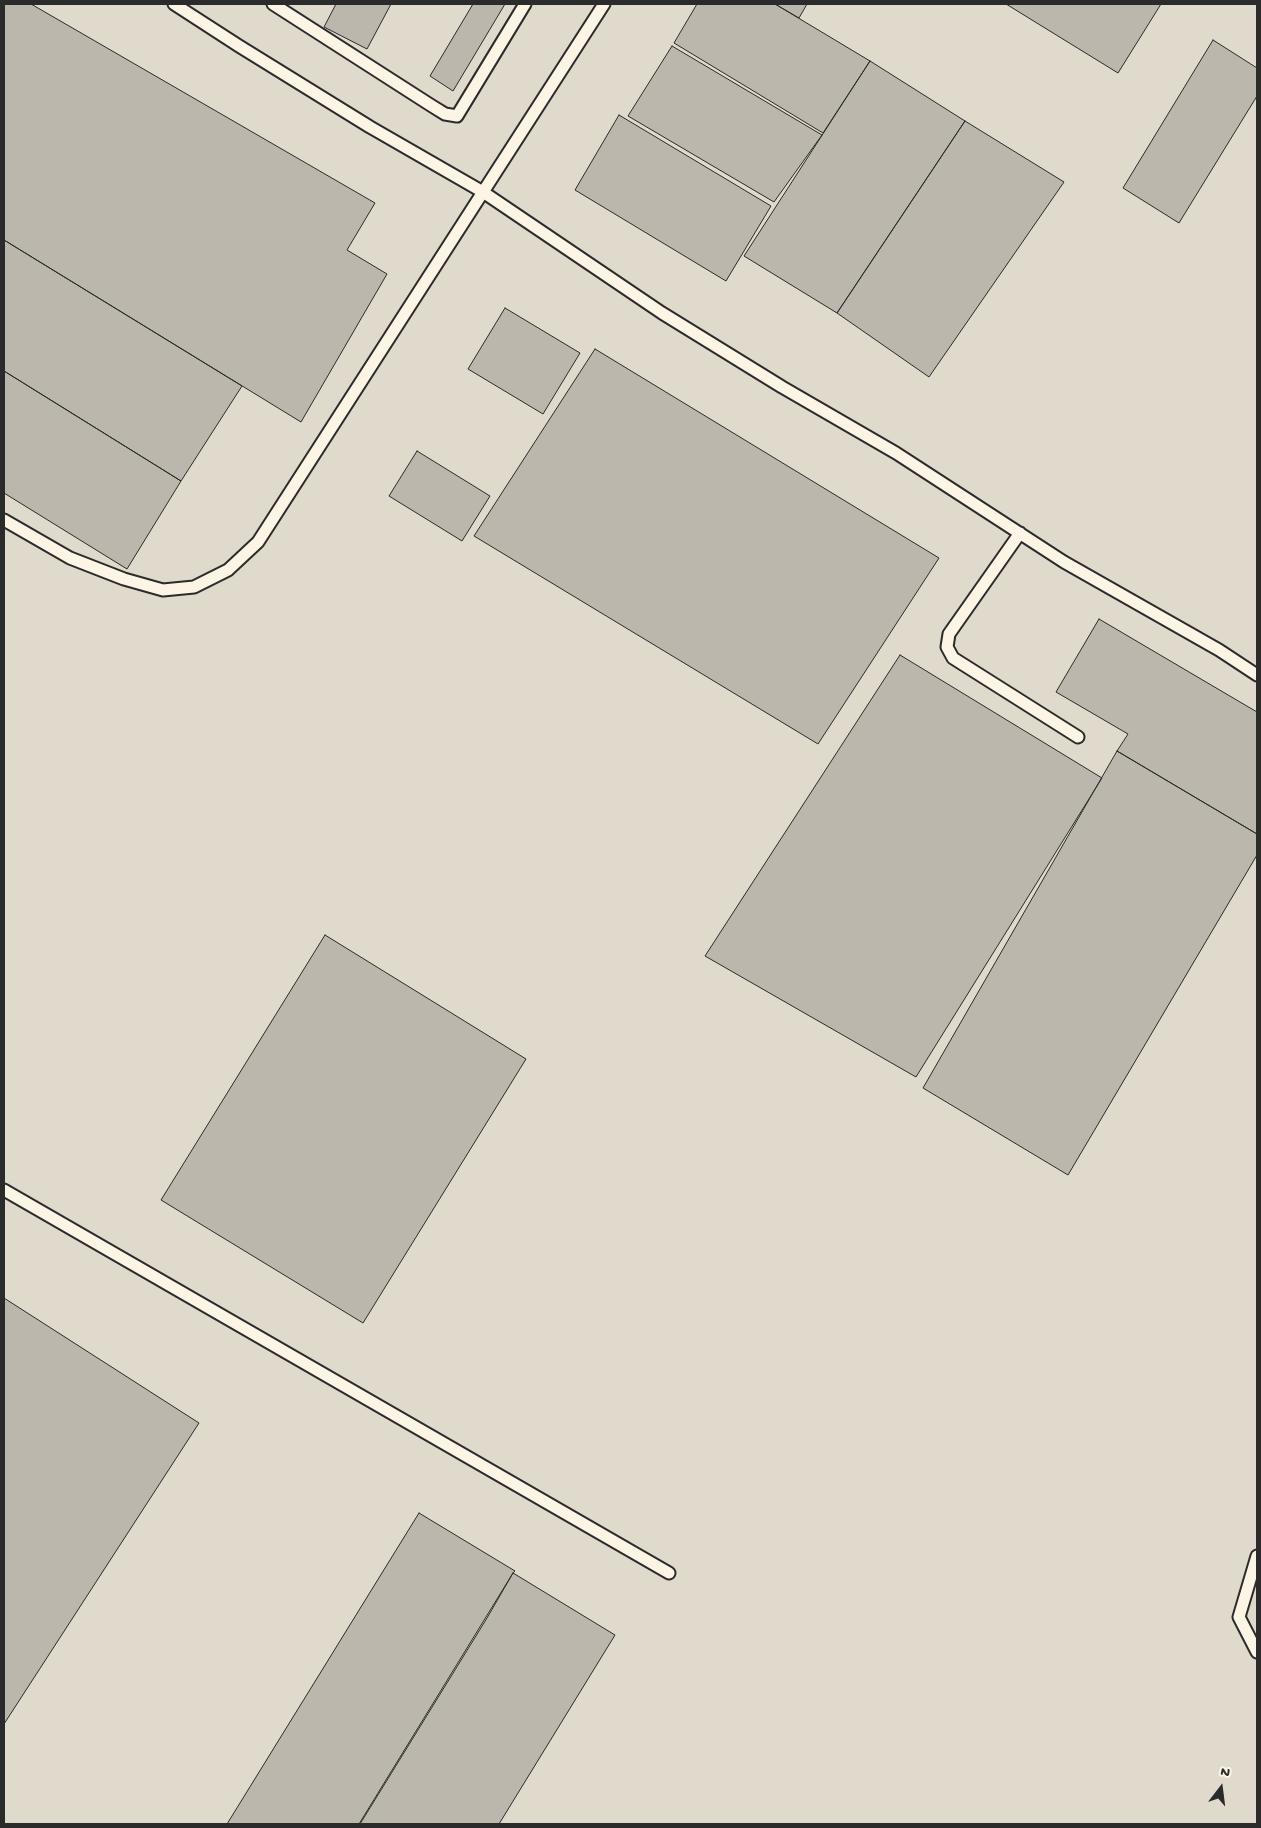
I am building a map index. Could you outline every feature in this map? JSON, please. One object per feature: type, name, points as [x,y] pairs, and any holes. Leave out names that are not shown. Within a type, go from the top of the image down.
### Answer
[{"type":"lane","points":[[174,4],[362,122],[483,192],[662,313],[782,387],[896,453],[1064,562],[1218,650],[1257,675]]},
{"type":"lane","points":[[273,4],[445,114],[456,116],[525,4]]},
{"type":"lane","points":[[4,520],[70,558],[124,579],[163,590],[194,587],[228,570],[258,542],[604,4]]},
{"type":"lane","points":[[1020,533],[950,634],[947,647],[953,658],[1078,738]]},
{"type":"lane","points":[[4,1190],[669,1573]]},
{"type":"lane","points":[[1257,1556],[1239,1617],[1257,1652]]},
{"type":"shaded area","points":[[4,4],[1257,4],[1257,1824],[4,1824]]},
{"type":"building","points":[[4,4],[31,4],[375,203],[347,250],[387,274],[301,422],[4,240]]},
{"type":"building","points":[[336,4],[391,4],[367,49],[324,27]]},
{"type":"building","points":[[473,4],[505,4],[453,91],[430,76]]},
{"type":"building","points":[[697,4],[775,4],[870,61],[823,133],[674,43]]},
{"type":"building","points":[[775,4],[807,4],[799,18]]},
{"type":"building","points":[[1006,4],[1161,4],[1118,73]]},
{"type":"building","points":[[1213,40],[1257,68],[1257,96],[1179,223],[1123,188]]},
{"type":"building","points":[[672,46],[822,135],[774,202],[628,116]]},
{"type":"building","points":[[870,61],[965,121],[837,313],[744,256]]},
{"type":"building","points":[[619,115],[771,206],[726,281],[575,190]]},
{"type":"building","points":[[965,121],[1064,182],[929,377],[837,313]]},
{"type":"building","points":[[4,240],[242,386],[181,481],[4,371]]},
{"type":"building","points":[[505,308],[580,353],[543,414],[468,369]]},
{"type":"building","points":[[595,349],[939,558],[818,744],[474,536]]},
{"type":"building","points":[[4,371],[181,481],[127,569],[4,493]]},
{"type":"building","points":[[417,451],[490,496],[462,541],[389,496]]},
{"type":"building","points":[[1099,619],[1257,712],[1257,834],[1117,751],[1128,734],[1056,692]]},
{"type":"building","points":[[900,655],[1102,778],[916,1077],[705,956]]},
{"type":"building","points":[[1117,751],[1257,834],[1257,855],[1068,1175],[923,1088]]},
{"type":"building","points":[[325,935],[526,1059],[363,1323],[161,1200]]},
{"type":"building","points":[[4,1298],[199,1423],[4,1724]]},
{"type":"building","points":[[419,1513],[515,1571],[360,1824],[227,1824]]},
{"type":"building","points":[[513,1573],[615,1635],[499,1824],[359,1824]]}]
